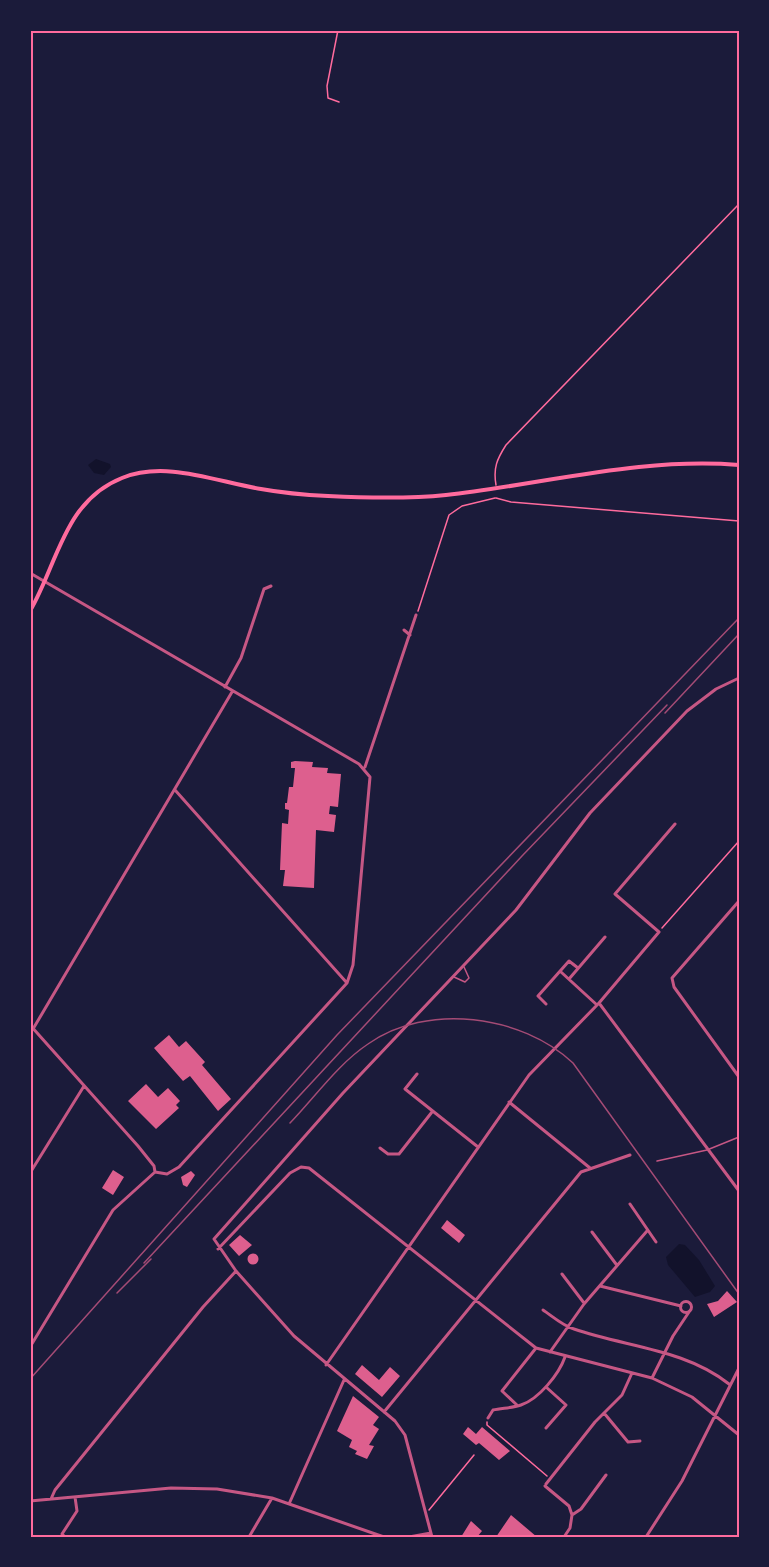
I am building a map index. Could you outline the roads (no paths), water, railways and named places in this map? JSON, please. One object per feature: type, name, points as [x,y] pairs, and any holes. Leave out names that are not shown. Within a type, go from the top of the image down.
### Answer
[{"type":"main road","points":[[30,611],[45,582],[64,533],[78,510],[109,484],[135,474],[174,472],[263,490],[384,499],[497,488],[647,465],[701,462],[739,465]]},
{"type":"street","points":[[30,573],[365,767],[370,777],[354,965],[347,983],[179,1167],[167,1174],[155,1172]]},
{"type":"street","points":[[225,687],[241,658],[264,589],[272,586]]},
{"type":"street","points":[[365,767],[416,615]]},
{"type":"street","points":[[404,630],[410,635]]},
{"type":"street","points":[[409,1537],[432,1535],[409,1444],[394,1421],[294,1336],[236,1271],[218,1249],[214,1239],[235,1212],[516,910],[590,813],[696,703],[739,678]]},
{"type":"street","points":[[155,1172],[154,1166],[138,1146],[32,1027],[232,691]]},
{"type":"street","points":[[175,790],[347,983]]},
{"type":"street","points":[[326,1365],[528,1075],[598,1004],[659,932],[615,894],[675,824]]},
{"type":"street","points":[[739,901],[672,978],[674,987],[739,1077]]},
{"type":"street","points":[[569,979],[605,937]]},
{"type":"street","points":[[546,1004],[538,996],[560,971],[569,961],[578,968]]},
{"type":"street","points":[[560,971],[598,1004],[739,1191]]},
{"type":"street","points":[[417,1074],[405,1089],[478,1147]]},
{"type":"street","points":[[30,1173],[84,1086]]},
{"type":"street","points":[[509,1102],[590,1168]]},
{"type":"street","points":[[380,1148],[388,1154],[399,1154],[432,1112]]},
{"type":"street","points":[[384,1412],[581,1172],[630,1155]]},
{"type":"street","points":[[218,1249],[290,1173],[301,1167],[316,1171],[536,1348],[652,1378],[692,1397],[739,1435]]},
{"type":"street","points":[[30,1347],[113,1210],[155,1172]]},
{"type":"street","points":[[630,1204],[656,1242]]},
{"type":"street","points":[[550,1352],[567,1326],[616,1264],[647,1231]]},
{"type":"street","points":[[592,1232],[616,1264]]},
{"type":"street","points":[[51,1499],[55,1490],[173,1344],[236,1271]]},
{"type":"street","points":[[562,1274],[584,1304]]},
{"type":"street","points":[[600,1286],[681,1306],[689,1302],[692,1308],[664,1353],[652,1378]]},
{"type":"street","points":[[681,1306],[683,1311],[688,1312]]},
{"type":"street","points":[[543,1310],[567,1326],[664,1353],[710,1369],[729,1384]]},
{"type":"street","points":[[518,1406],[502,1391],[536,1348]]},
{"type":"street","points":[[488,1418],[493,1410],[528,1402],[545,1386],[561,1366],[565,1357]]},
{"type":"street","points":[[646,1537],[682,1481],[739,1368]]},
{"type":"street","points":[[564,1537],[570,1528],[572,1515],[569,1506],[545,1485],[604,1413],[622,1395],[632,1372]]},
{"type":"street","points":[[289,1504],[344,1380]]},
{"type":"street","points":[[545,1386],[566,1405],[546,1428]]},
{"type":"street","points":[[604,1413],[628,1442],[640,1441]]},
{"type":"street","points":[[572,1515],[581,1509],[606,1475]]},
{"type":"street","points":[[30,1501],[194,1488],[251,1492],[384,1537]]},
{"type":"street","points":[[62,1536],[77,1511],[75,1497]]},
{"type":"street","points":[[249,1537],[272,1498]]},
{"type":"lane","points":[[454,976],[465,982],[469,978],[463,966]]},
{"type":"lane","points":[[657,1161],[707,1150],[739,1137]]},
{"type":"railway","points":[[30,1379],[337,1035],[739,618]]},
{"type":"railway","points":[[665,713],[739,634]]},
{"type":"railway","points":[[144,1263],[522,856],[667,705]]},
{"type":"railway","points":[[290,1123],[347,1061],[368,1044],[392,1031],[418,1022],[445,1019],[473,1020],[501,1025],[528,1034],[552,1047],[573,1063],[739,1294]]},
{"type":"railway","points":[[117,1293],[151,1259]]}]
